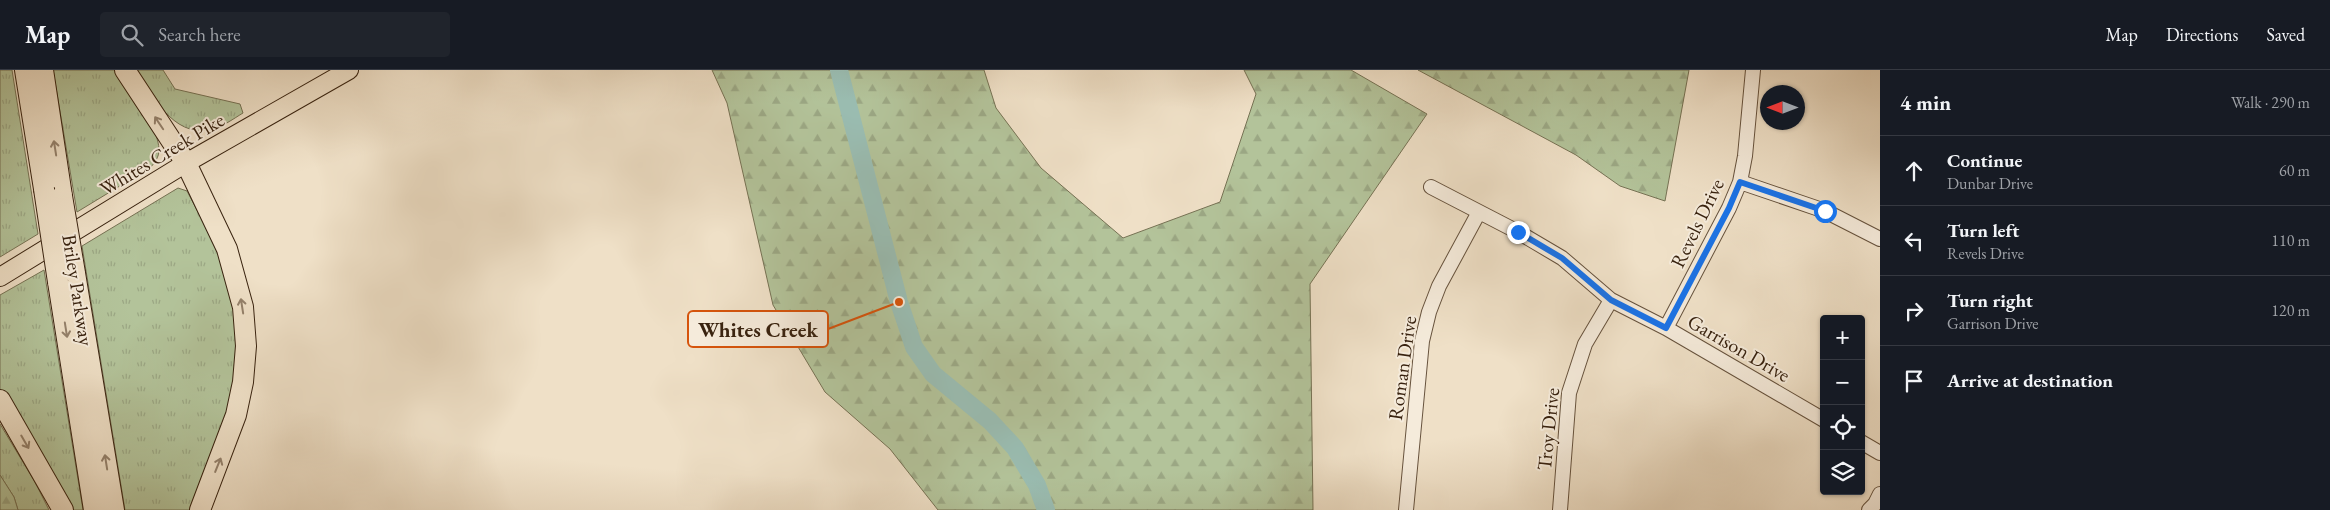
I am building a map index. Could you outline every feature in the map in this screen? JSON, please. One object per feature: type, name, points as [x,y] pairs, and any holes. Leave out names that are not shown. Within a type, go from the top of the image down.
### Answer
[{"type":"highway","name":"Briley Parkway","points":[[25,70],[53,193]]},
{"type":"highway","name":"Briley Parkway","points":[[42,70],[53,193],[66,277],[94,510]]},
{"type":"highway","points":[[125,70],[186,163],[227,250],[243,307],[246,346],[243,382],[236,414],[200,510]]},
{"type":"highway","name":"Briley Parkway","points":[[66,277],[114,510]]},
{"type":"highway","points":[[0,400],[63,510]]},
{"type":"main road","name":"Whites Creek Pike","points":[[0,277],[186,163],[349,70]]},
{"type":"street","name":"Revels Drive","points":[[1666,328],[1729,208],[1740,182],[1745,156],[1753,70]]},
{"type":"street","points":[[1740,182],[1825,211],[1880,239]]},
{"type":"street","name":"Garrison Drive","points":[[1431,187],[1562,258],[1611,300],[1666,328],[1820,418]]},
{"type":"street","name":"Roman Drive","points":[[1406,510],[1422,341],[1429,312],[1438,286],[1479,212]]},
{"type":"street","name":"Troy Drive","points":[[1560,510],[1569,393],[1585,344],[1611,300]]},
{"type":"street","points":[[1865,444],[1880,453]]},
{"type":"street","points":[[1869,510],[1875,504],[1880,494]]},
{"type":"green space","points":[[0,70],[12,70],[38,234],[0,257]]},
{"type":"green space","points":[[53,70],[118,70],[143,109],[158,141],[158,155],[151,167],[77,212]]},
{"type":"green space","points":[[136,70],[163,70],[175,89],[240,104],[243,113],[227,123],[209,130],[196,130],[185,127],[165,112]]},
{"type":"green space","points":[[712,70],[984,70],[996,108],[1041,168],[1123,238],[1220,202],[1256,94],[1244,70],[1351,70],[1427,114],[1310,284],[1313,510],[938,510],[890,449],[825,392],[773,305],[727,103]]},
{"type":"green space","points":[[1418,70],[1689,70],[1665,201],[1620,186],[1576,155]]},
{"type":"green space","points":[[178,188],[187,191],[219,252],[228,278],[238,334],[236,384],[193,510],[125,510],[82,246]]},
{"type":"green space","points":[[44,270],[83,510],[69,510],[0,390],[0,295]]},
{"type":"green space","points":[[0,424],[35,482],[49,510],[18,510],[14,497],[0,475]]},
{"type":"green space","points":[[0,475],[14,497],[18,510],[0,510]]},
{"type":"waterway","points":[[839,70],[899,302],[914,347],[933,374],[990,421],[1015,448],[1037,485],[1046,510]]},
{"type":"place","name":"Whites Creek","points":[[899,302]]},
{"type":"route","points":[[1518,232],[1562,258],[1611,300],[1634,314],[1666,328],[1729,208],[1740,182],[1825,211]]}]
